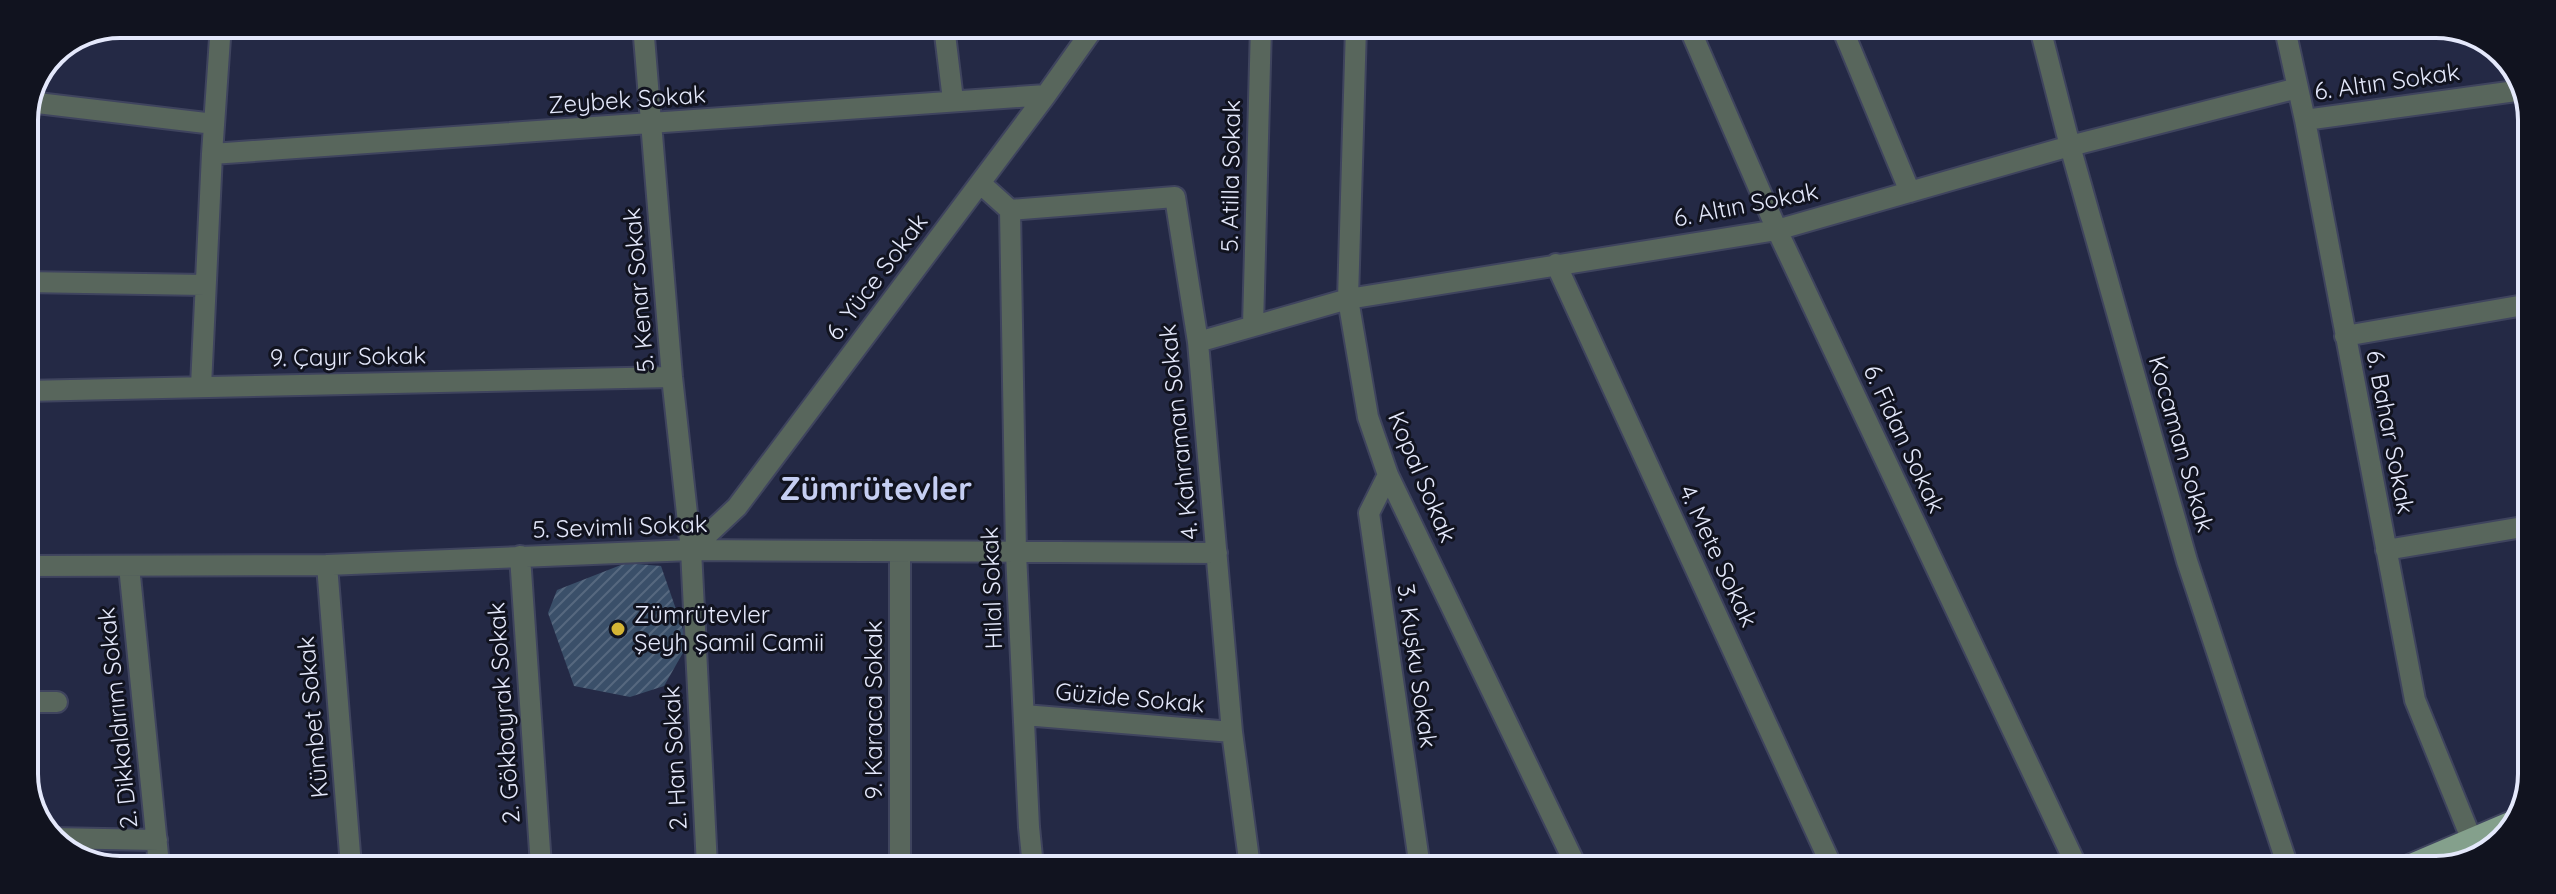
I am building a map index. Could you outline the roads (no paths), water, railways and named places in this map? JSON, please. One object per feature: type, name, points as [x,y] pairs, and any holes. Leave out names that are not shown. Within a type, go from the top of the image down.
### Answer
[{"type":"main road","points":[[2429,856],[2499,827]]},
{"type":"street","points":[[201,386],[220,38]]},
{"type":"street","name":"5. Kenar Sokak","points":[[644,38],[672,377],[691,550]]},
{"type":"street","points":[[945,38],[953,100]]},
{"type":"street","name":"6. Yüce Sokak","points":[[691,550],[737,507],[1086,38]]},
{"type":"street","name":"5. Atilla Sokak","points":[[1253,326],[1261,38]]},
{"type":"street","name":"Kopal Sokak","points":[[1356,38],[1348,299],[1368,417],[1388,475],[1571,856]]},
{"type":"street","name":"6. Fidan Sokak","points":[[1694,38],[1777,230],[2072,856]]},
{"type":"street","points":[[1846,38],[1910,192]]},
{"type":"street","name":"Kocaman Sokak","points":[[2043,38],[2187,561],[2284,856]]},
{"type":"street","name":"6. Bahar Sokak","points":[[2287,38],[2415,700],[2471,838]]},
{"type":"street","name":"6. Altın Sokak","points":[[1198,342],[1348,299],[1777,230],[2070,146],[2298,88]]},
{"type":"street","name":"6. Altın Sokak","points":[[2305,120],[2513,91]]},
{"type":"street","name":"Zeybek Sokak","points":[[212,154],[1046,95]]},
{"type":"street","points":[[40,103],[214,124]]},
{"type":"street","points":[[980,183],[1010,210]]},
{"type":"street","name":"4. Kahraman Sokak","points":[[1010,210],[1175,197],[1198,342],[1232,732],[1249,856]]},
{"type":"street","name":"Hilal Sokak","points":[[1010,210],[1016,553],[1032,856]]},
{"type":"street","name":"4. Mete Sokak","points":[[1556,264],[1827,856]]},
{"type":"street","points":[[38,282],[205,285]]},
{"type":"street","points":[[2345,336],[2518,306]]},
{"type":"street","name":"9. Çayır Sokak","points":[[38,391],[672,377]]},
{"type":"street","name":"3. Kuşku Sokak","points":[[1388,475],[1369,513],[1418,856]]},
{"type":"street","points":[[2386,550],[2518,528]]},
{"type":"street","name":"5. Sevimli Sokak","points":[[38,566],[327,565],[691,550],[1217,553]]},
{"type":"street","name":"2. Han Sokak","points":[[691,550],[706,856]]},
{"type":"street","name":"9. Karaca Sokak","points":[[900,553],[900,856]]},
{"type":"street","name":"2. Gökbayrak Sokak","points":[[520,556],[540,856]]},
{"type":"street","name":"Kümbet Sokak","points":[[327,565],[350,856]]},
{"type":"street","name":"2. Dikkaldırım Sokak","points":[[129,566],[158,856]]},
{"type":"street","points":[[38,702],[57,702]]},
{"type":"street","name":"Güzide Sokak","points":[[1024,715],[1232,732]]},
{"type":"street","points":[[69,838],[157,840]]},
{"type":"street","points":[[2471,838],[2481,843]]},
{"type":"place","name":"Zümrütevler Şeyh Şamil Camii","points":[[618,629]]},
{"type":"district","name":"Zümrütevler","points":[[876,489]]}]
